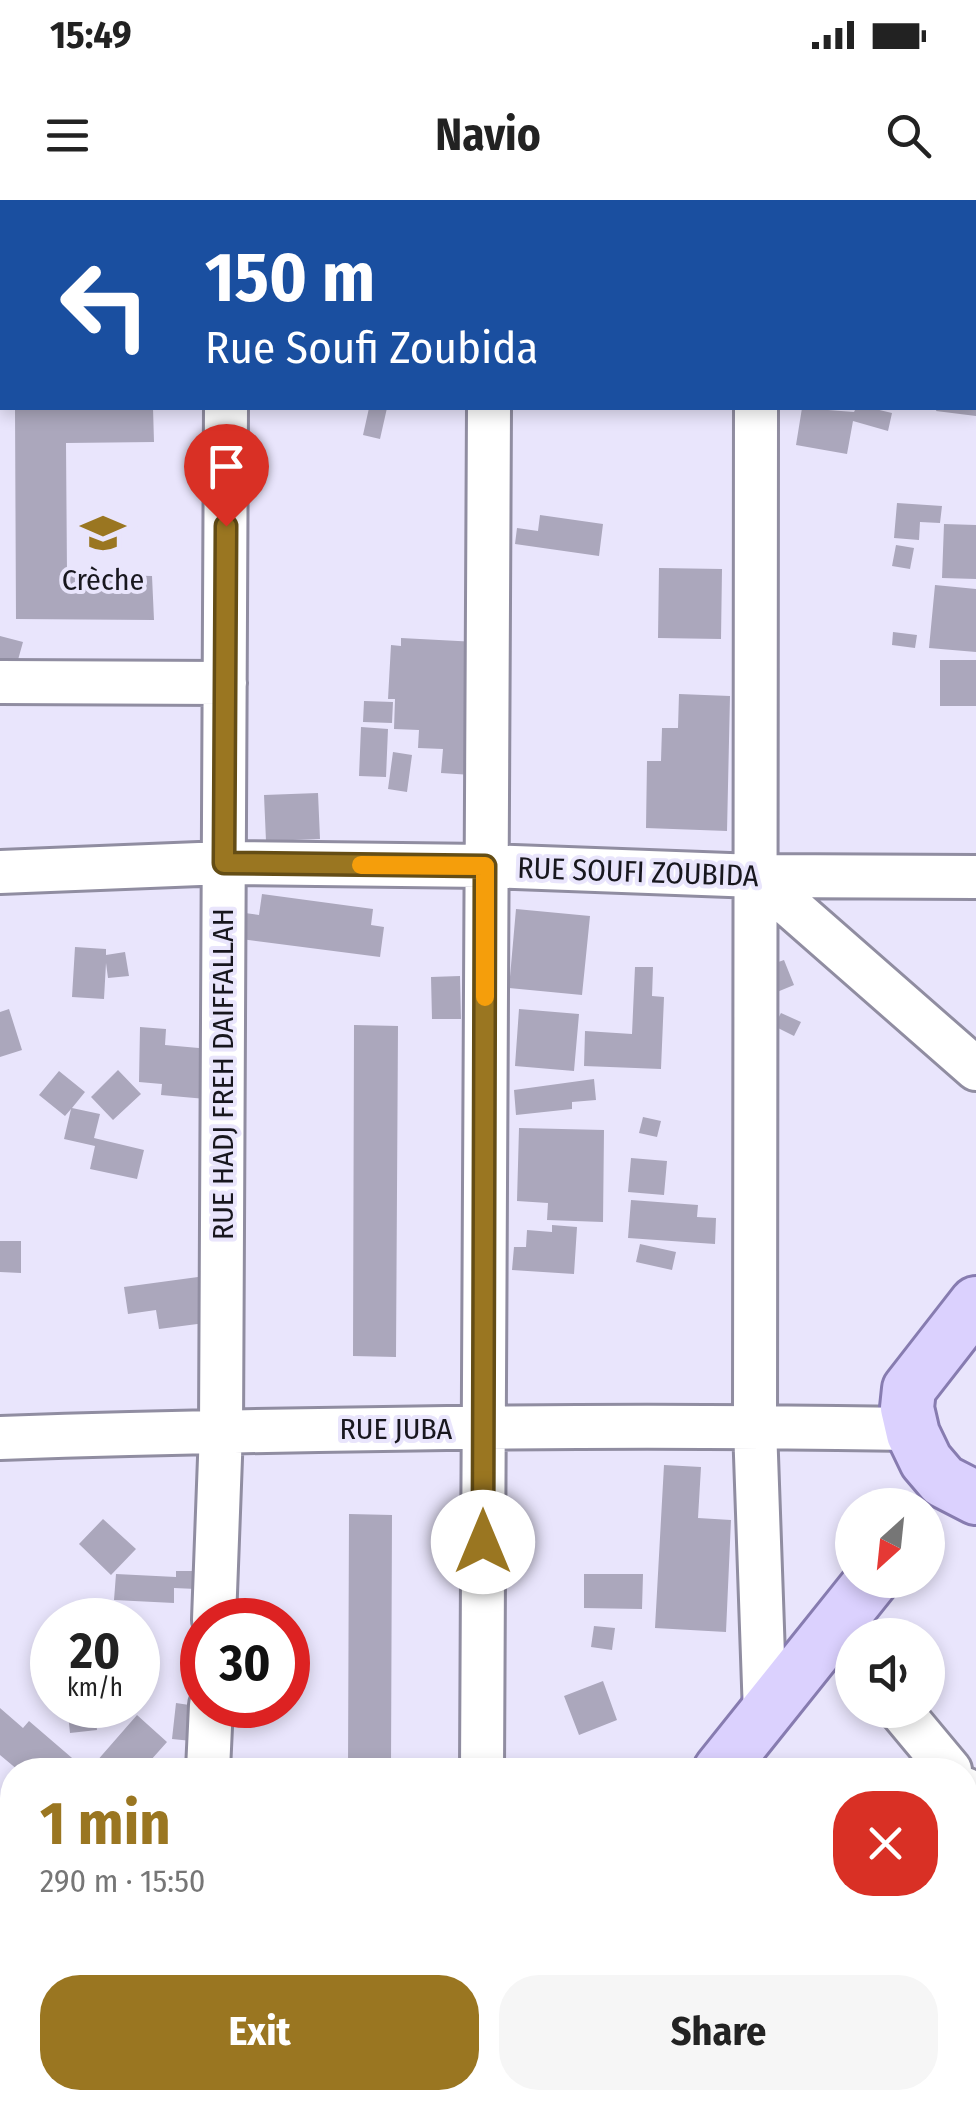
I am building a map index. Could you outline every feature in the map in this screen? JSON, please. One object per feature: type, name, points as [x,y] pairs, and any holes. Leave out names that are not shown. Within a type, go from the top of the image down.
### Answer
[{"type":"main road","points":[[975,1497],[944,1481],[926,1461],[907,1408],[909,1389],[976,1303]]},
{"type":"main road","points":[[916,1438],[923,1488]]},
{"type":"main road","points":[[945,1512],[975,1497]]},
{"type":"main road","points":[[730,1758],[766,1714],[835,1649]]},
{"type":"street","name":"RUE HADJ FREH DAIFFALLAH","points":[[215,1598],[222,1431],[226,410]]},
{"type":"street","points":[[482,1758],[489,410]]},
{"type":"street","points":[[756,410],[755,1427],[766,1714]]},
{"type":"street","points":[[0,682],[225,684]]},
{"type":"street","name":"RUE SOUFI ZOUBIDA","points":[[0,872],[224,863],[485,866],[756,876],[976,877]]},
{"type":"street","points":[[756,876],[976,1068]]},
{"type":"street","name":"RUE JUBA","points":[[0,1438],[222,1431],[755,1427],[916,1438]]},
{"type":"street","points":[[209,1758],[210,1728]]},
{"type":"street","points":[[915,1728],[940,1758]]},
{"type":"building","points":[[15,410],[153,410],[154,442],[66,443],[67,574],[152,576],[154,620],[16,619]]},
{"type":"building","points":[[369,410],[387,410],[380,439],[363,435]]},
{"type":"building","points":[[802,410],[892,413],[888,431],[853,421],[847,454],[796,445]]},
{"type":"building","points":[[976,410],[976,416],[936,411]]},
{"type":"building","points":[[897,503],[942,506],[940,523],[920,522],[919,540],[894,538]]},
{"type":"building","points":[[540,515],[603,524],[599,556],[515,544],[517,528],[538,531]]},
{"type":"building","points":[[944,524],[976,525],[976,579],[942,578]]},
{"type":"building","points":[[896,545],[914,548],[910,569],[892,566]]},
{"type":"building","points":[[659,568],[722,569],[721,639],[658,638]]},
{"type":"building","points":[[935,585],[976,589],[976,652],[929,648]]},
{"type":"building","points":[[893,632],[917,635],[915,648],[892,645]]},
{"type":"building","points":[[0,636],[23,642],[16,667],[0,663]]},
{"type":"building","points":[[401,638],[477,642],[472,775],[441,773],[443,749],[418,748],[419,730],[394,729],[395,699],[388,699],[391,645],[401,646]]},
{"type":"building","points":[[940,660],[976,660],[976,706],[940,706]]},
{"type":"building","points":[[679,694],[730,696],[727,831],[646,828],[647,761],[661,761],[662,728],[678,728]]},
{"type":"building","points":[[364,701],[393,702],[392,723],[363,722]]},
{"type":"building","points":[[361,727],[388,729],[386,777],[359,776]]},
{"type":"building","points":[[393,752],[412,755],[407,792],[388,789]]},
{"type":"building","points":[[318,793],[320,839],[266,841],[264,795]]},
{"type":"building","points":[[262,894],[373,909],[371,925],[384,927],[380,957],[241,939],[245,913],[259,915]]},
{"type":"building","points":[[516,909],[590,916],[582,995],[509,988]]},
{"type":"building","points":[[75,947],[106,949],[106,955],[125,952],[129,976],[108,978],[106,963],[104,999],[72,997]]},
{"type":"building","points":[[784,960],[794,985],[777,992],[767,966]]},
{"type":"building","points":[[635,967],[653,967],[652,996],[664,997],[661,1069],[584,1066],[585,1031],[632,1034]]},
{"type":"building","points":[[460,976],[461,1019],[432,1019],[431,977]]},
{"type":"building","points":[[9,1009],[22,1050],[0,1057],[0,1012]]},
{"type":"building","points":[[519,1009],[579,1014],[574,1071],[515,1066]]},
{"type":"building","points":[[781,1013],[801,1022],[794,1036],[774,1026]]},
{"type":"building","points":[[354,1025],[398,1026],[396,1357],[353,1356]]},
{"type":"building","points":[[140,1027],[166,1029],[165,1045],[210,1049],[206,1099],[161,1095],[162,1084],[139,1082]]},
{"type":"building","points":[[118,1070],[141,1094],[113,1120],[91,1097]]},
{"type":"building","points":[[59,1071],[85,1092],[72,1108],[100,1114],[94,1138],[144,1150],[137,1179],[90,1169],[95,1146],[64,1139],[71,1109],[65,1116],[39,1095]]},
{"type":"building","points":[[594,1079],[596,1100],[572,1102],[572,1109],[516,1115],[514,1090]]},
{"type":"building","points":[[643,1117],[661,1121],[657,1137],[639,1133]]},
{"type":"building","points":[[519,1128],[604,1130],[603,1222],[547,1220],[548,1203],[517,1201]]},
{"type":"building","points":[[631,1158],[667,1161],[664,1195],[628,1192]]},
{"type":"building","points":[[631,1200],[698,1205],[697,1217],[716,1218],[715,1244],[628,1238]]},
{"type":"building","points":[[552,1225],[577,1227],[574,1274],[512,1270],[514,1247],[526,1247],[527,1230],[552,1232]]},
{"type":"building","points":[[0,1241],[21,1241],[21,1273],[0,1272]]},
{"type":"building","points":[[640,1244],[676,1252],[672,1270],[636,1262]]},
{"type":"building","points":[[198,1277],[205,1323],[159,1329],[156,1310],[128,1314],[124,1287]]},
{"type":"building","points":[[664,1465],[701,1467],[698,1518],[731,1520],[726,1632],[655,1628]]},
{"type":"building","points":[[349,1514],[392,1515],[391,1758],[348,1758]]},
{"type":"building","points":[[103,1519],[136,1549],[111,1575],[79,1544]]},
{"type":"building","points":[[176,1571],[197,1571],[196,1589],[174,1588],[174,1603],[160,1602],[160,1598],[114,1598],[116,1574],[176,1577]]},
{"type":"building","points":[[584,1574],[643,1574],[642,1609],[584,1608]]},
{"type":"building","points":[[594,1626],[615,1628],[612,1650],[591,1647]]},
{"type":"building","points":[[603,1681],[617,1720],[579,1735],[564,1696]]},
{"type":"building","points":[[176,1703],[180,1704],[180,1728],[193,1728],[192,1741],[172,1739]]},
{"type":"building","points":[[0,1708],[23,1728],[29,1721],[30,1728],[37,1728],[72,1758],[0,1755]]},
{"type":"building","points":[[69,1728],[97,1728],[97,1730],[70,1733]]},
{"type":"building","points":[[126,1728],[151,1728],[167,1742],[153,1758],[99,1758]]},
{"type":"slow traffic","points":[[361,865],[485,866],[485,997]]},
{"type":"place","name":"Crèche","points":[[103,533]]},
{"type":"route","points":[[226,526],[224,863],[485,866],[483,1542]]}]
